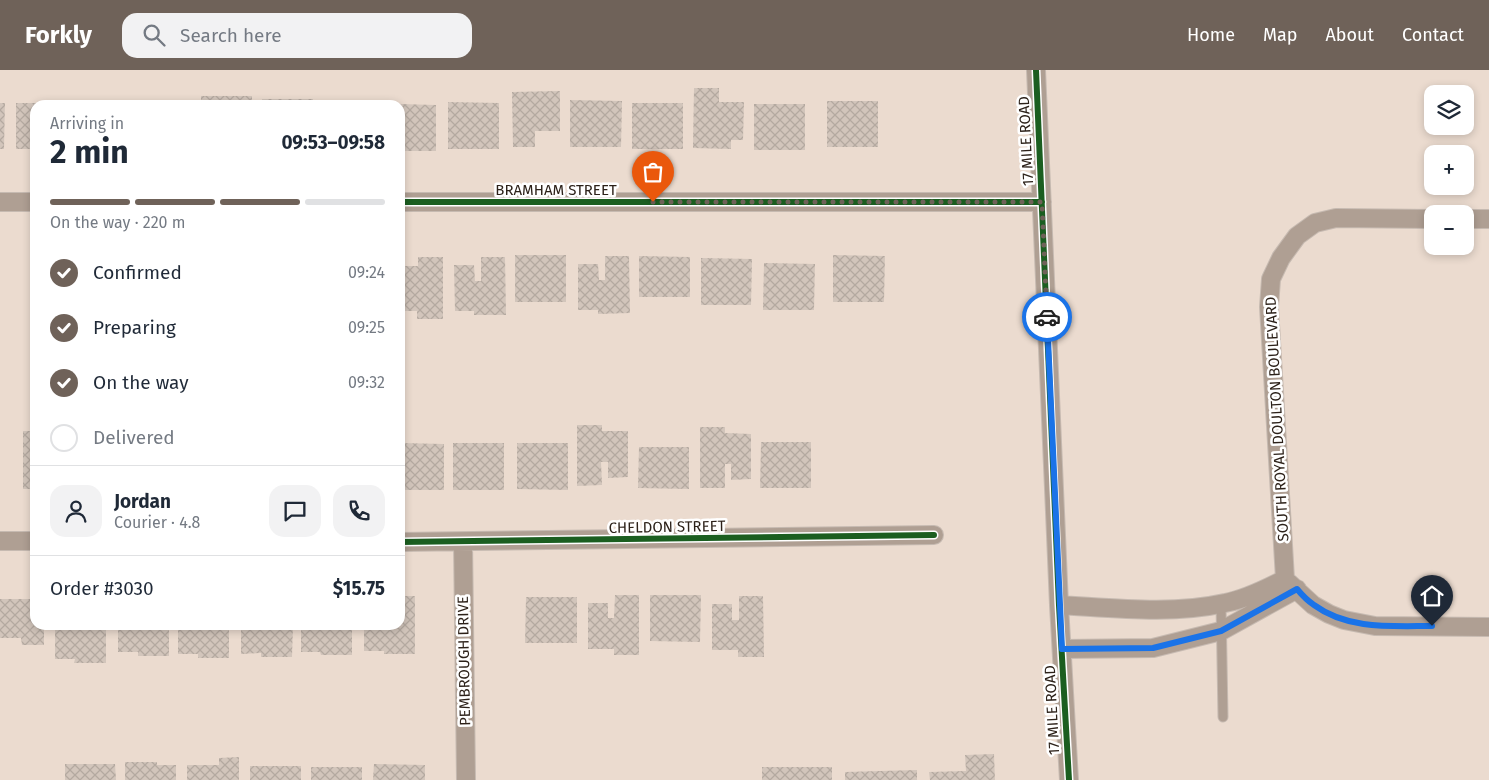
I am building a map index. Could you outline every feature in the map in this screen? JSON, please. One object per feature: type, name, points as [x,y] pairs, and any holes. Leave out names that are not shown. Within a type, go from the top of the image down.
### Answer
[{"type":"street","name":"17 MILE ROAD","points":[[1036,70],[1069,780]]},
{"type":"street","points":[[0,202],[30,202]]},
{"type":"street","name":"BRAMHAM STREET","points":[[405,202],[1042,202]]},
{"type":"street","name":"SOUTH ROYAL DOULTON BOULEVARD","points":[[1291,584],[1269,307],[1271,280],[1281,258],[1297,236],[1315,224],[1336,218],[1424,219]]},
{"type":"street","points":[[1474,219],[1489,220]]},
{"type":"street","name":"CHELDON STREET","points":[[405,542],[934,535]]},
{"type":"street","points":[[0,541],[30,541]]},
{"type":"street","name":"PEMBROUGH DRIVE","points":[[463,542],[466,780]]},
{"type":"street","points":[[1060,605],[1153,610],[1197,608],[1221,604],[1291,584]]},
{"type":"street","points":[[1291,584],[1313,605],[1329,614],[1375,626],[1489,626]]},
{"type":"street","points":[[1062,649],[1153,648],[1221,631],[1291,584]]},
{"type":"lane","points":[[1221,604],[1223,717]]},
{"type":"building","points":[[694,88],[719,88],[719,102],[744,102],[743,140],[731,140],[731,149],[693,148]]},
{"type":"building","points":[[560,91],[560,131],[535,131],[535,147],[513,147],[512,92]]},
{"type":"building","points":[[201,96],[252,96],[252,100],[201,100]]},
{"type":"building","points":[[262,99],[313,99],[313,100]]},
{"type":"building","points":[[570,100],[622,101],[621,147],[570,147]]},
{"type":"building","points":[[827,101],[878,101],[878,147],[827,147]]},
{"type":"building","points":[[448,102],[499,103],[499,149],[448,149]]},
{"type":"building","points":[[0,103],[5,103],[4,149],[0,149]]},
{"type":"building","points":[[16,103],[30,103],[30,149],[16,149]]},
{"type":"building","points":[[632,103],[683,103],[683,149],[632,149]]},
{"type":"building","points":[[405,104],[436,105],[436,151],[405,151]]},
{"type":"building","points":[[754,104],[805,104],[805,150],[754,150]]},
{"type":"building","points":[[515,255],[566,255],[566,302],[515,302]]},
{"type":"building","points":[[833,255],[885,256],[884,302],[833,302]]},
{"type":"building","points":[[605,256],[629,256],[630,313],[598,314],[598,310],[578,310],[578,264],[598,264],[599,280],[605,280]]},
{"type":"building","points":[[639,256],[690,257],[690,297],[639,297]]},
{"type":"building","points":[[418,257],[443,257],[443,319],[417,319],[417,311],[405,311],[405,266],[418,266]]},
{"type":"building","points":[[481,257],[505,257],[506,315],[474,315],[474,311],[455,311],[454,265],[474,265],[475,281],[481,281]]},
{"type":"building","points":[[701,258],[752,259],[751,305],[701,305]]},
{"type":"building","points":[[764,263],[815,264],[814,310],[763,310]]},
{"type":"building","points":[[577,425],[602,425],[602,431],[628,431],[628,477],[608,478],[608,462],[601,462],[602,485],[577,486]]},
{"type":"building","points":[[700,427],[725,427],[725,433],[751,434],[751,479],[731,480],[731,464],[725,464],[725,488],[700,488]]},
{"type":"building","points":[[23,431],[30,431],[30,489],[23,489]]},
{"type":"building","points":[[761,442],[811,442],[811,488],[760,488]]},
{"type":"building","points":[[405,443],[444,444],[444,490],[405,490]]},
{"type":"building","points":[[453,443],[504,443],[504,490],[453,490]]},
{"type":"building","points":[[517,443],[568,443],[568,490],[517,489]]},
{"type":"building","points":[[639,447],[689,447],[689,489],[638,488]]},
{"type":"building","points":[[615,595],[639,595],[639,655],[614,655],[614,649],[588,649],[588,603],[608,603],[608,618],[614,618]]},
{"type":"building","points":[[650,595],[701,595],[700,642],[650,641]]},
{"type":"building","points":[[405,596],[415,596],[415,654],[384,654],[384,651],[364,651],[364,630],[405,630]]},
{"type":"building","points":[[739,596],[763,596],[764,657],[738,657],[738,650],[712,650],[712,604],[732,604],[732,620],[739,620]]},
{"type":"building","points":[[526,597],[577,597],[577,643],[525,643]]},
{"type":"building","points":[[0,599],[30,599],[30,630],[44,630],[44,645],[22,645],[21,638],[0,638]]},
{"type":"building","points":[[55,630],[106,630],[106,663],[74,663],[75,659],[55,659]]},
{"type":"building","points":[[118,630],[169,630],[169,656],[138,656],[138,652],[118,652]]},
{"type":"building","points":[[178,630],[229,630],[229,658],[198,658],[198,654],[178,654]]},
{"type":"building","points":[[241,630],[293,630],[292,657],[261,657],[261,653],[241,654]]},
{"type":"building","points":[[301,630],[352,630],[352,655],[321,655],[320,652],[301,652]]},
{"type":"building","points":[[994,754],[995,780],[930,780],[929,772],[966,771],[965,755]]},
{"type":"building","points":[[239,757],[239,780],[187,780],[187,765],[219,765],[219,758]]},
{"type":"building","points":[[125,762],[157,762],[157,765],[176,765],[176,780],[125,780]]},
{"type":"building","points":[[65,764],[115,764],[116,780],[65,780]]},
{"type":"building","points":[[374,764],[425,765],[425,780],[373,780]]},
{"type":"building","points":[[250,766],[301,766],[301,780],[250,780]]},
{"type":"building","points":[[311,767],[362,767],[362,780],[311,780]]},
{"type":"building","points":[[762,767],[832,767],[832,780],[762,780]]},
{"type":"building","points":[[917,770],[917,780],[845,780],[845,772]]},
{"type":"cycle path","points":[[1036,70],[1059,605],[1069,780]]},
{"type":"cycle path","points":[[405,202],[1042,202]]},
{"type":"cycle path","points":[[405,542],[934,535]]},
{"type":"way so far","points":[[653,202],[1042,202],[1047,317]]},
{"type":"route","points":[[1047,317],[1062,649],[1153,648],[1225,630],[1297,589],[1313,605],[1344,620],[1375,626],[1432,626]]}]
